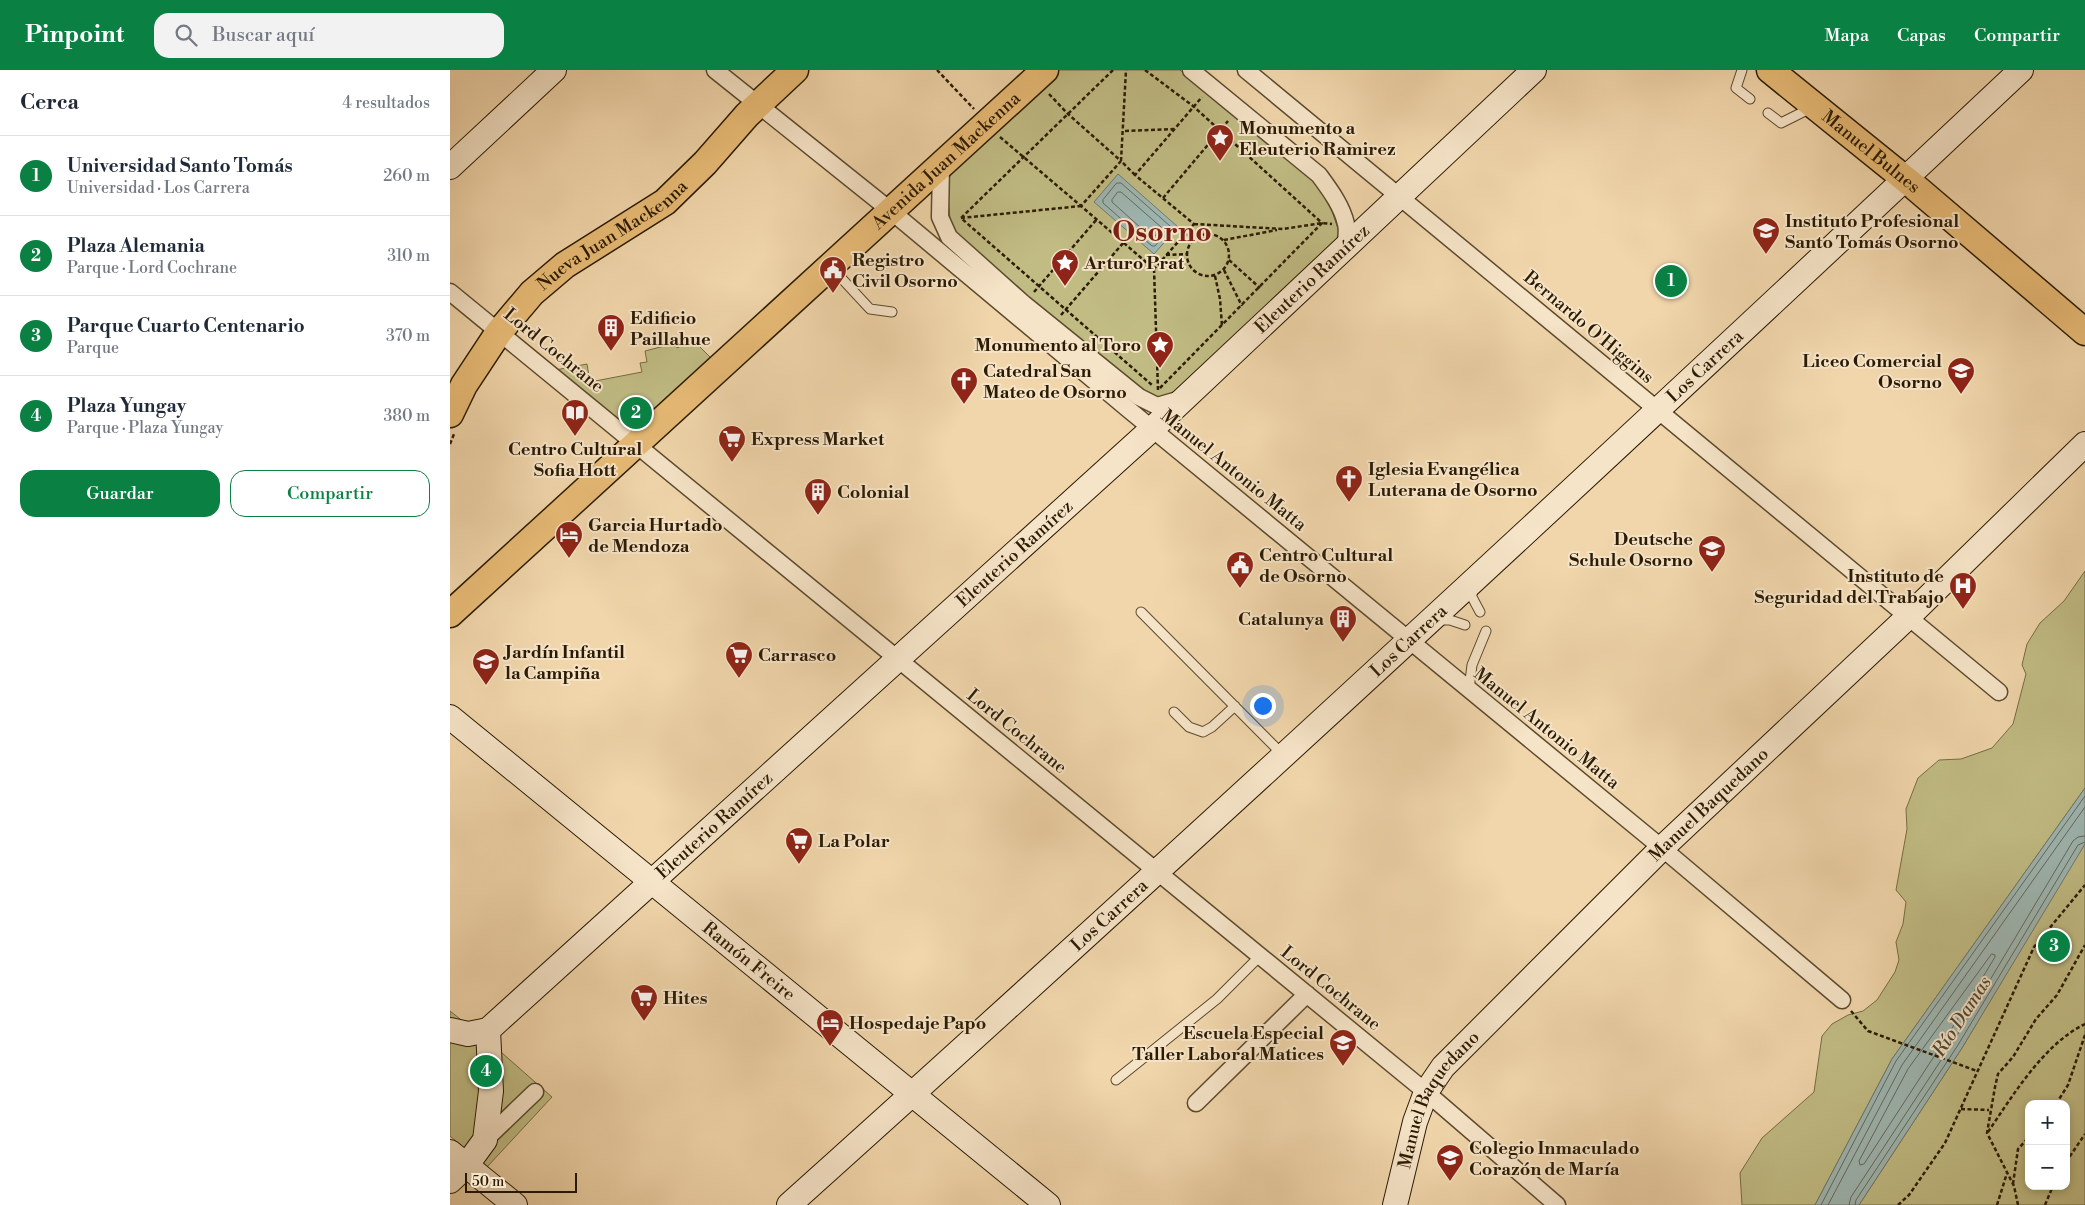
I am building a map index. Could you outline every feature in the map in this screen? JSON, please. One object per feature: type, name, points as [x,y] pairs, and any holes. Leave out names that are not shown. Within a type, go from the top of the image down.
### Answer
[{"type":"main road","points":[[450,167],[554,70]]},
{"type":"main road","name":"Nueva Juan Mackenna","points":[[450,414],[464,385],[499,332],[532,293],[565,265],[666,202],[705,163],[757,105],[795,70]]},
{"type":"main road","name":"Eleuterio Ramírez","points":[[488,1030],[1152,429],[1534,70]]},
{"type":"main road","name":"Manuel Bulnes","points":[[1770,70],[1906,179],[2085,332]]},
{"type":"main road","name":"Los Carrera","points":[[789,1205],[1284,756],[2021,70]]},
{"type":"main road","name":"Avenida Juan Mackenna","points":[[450,614],[941,165],[993,129],[1045,80]]},
{"type":"main road","name":"Manuel Baquedano","points":[[1395,1205],[1415,1122],[1426,1092],[1443,1067],[1662,848],[1909,616],[2085,444]]},
{"type":"main road","name":"Ramón Freire","points":[[450,717],[1048,1205]]},
{"type":"main road","points":[[450,1030],[468,1034],[488,1030],[491,1091],[486,1140],[455,1166],[509,1203]]},
{"type":"street","name":"Manuel Antonio Matta","points":[[715,70],[891,211],[1152,429],[1662,848],[1842,1000]]},
{"type":"street","points":[[1191,70],[1319,175],[1332,192],[1347,226],[1345,248]]},
{"type":"street","name":"Bernardo O'Higgins","points":[[1246,70],[1999,692]]},
{"type":"street","name":"Manuel Antonio Matta","points":[[941,165],[940,217],[949,236],[1024,304],[1138,396],[1157,406],[1185,398]]},
{"type":"street","name":"Lord Cochrane","points":[[450,292],[1426,1092],[1557,1205]]},
{"type":"street","points":[[1196,1103],[1307,994]]},
{"type":"street","points":[[486,1140],[535,1092]]},
{"type":"lane","points":[[1742,70],[1736,88],[1750,99]]},
{"type":"lane","points":[[1768,113],[1781,123],[1815,106]]},
{"type":"lane","points":[[830,266],[870,309],[892,312]]},
{"type":"lane","points":[[1472,582],[1472,597],[1480,612]]},
{"type":"lane","points":[[1141,612],[1284,756]]},
{"type":"lane","points":[[1431,620],[1450,620],[1465,625]]},
{"type":"lane","points":[[1469,690],[1472,665],[1486,631]]},
{"type":"lane","points":[[1174,712],[1189,727],[1203,732],[1212,727],[1235,706]]},
{"type":"lane","points":[[1116,1080],[1217,999],[1260,956]]},
{"type":"path","points":[[938,70],[993,129],[1023,157],[1154,269]]},
{"type":"path","points":[[961,218],[1113,70]]},
{"type":"path","points":[[940,217],[961,218],[1081,206],[1121,162],[1126,70]]},
{"type":"path","points":[[1146,70],[1193,106],[1322,223]]},
{"type":"path","points":[[1045,80],[1068,114],[1135,175],[1194,224],[1283,229]]},
{"type":"path","points":[[1135,175],[1193,106],[1212,87]]},
{"type":"path","points":[[1163,198],[1238,109]]},
{"type":"path","points":[[1125,131],[1174,130]]},
{"type":"path","points":[[961,218],[1158,390]]},
{"type":"path","points":[[1024,304],[1097,219]]},
{"type":"path","points":[[1224,240],[1322,223]]},
{"type":"path","points":[[1158,390],[1261,288],[1322,223]]},
{"type":"path","points":[[1158,390],[1154,269],[1194,224]]},
{"type":"path","points":[[1184,235],[1204,234],[1218,236],[1224,240],[1230,253],[1229,260],[1224,270],[1215,276],[1201,276],[1190,267],[1187,254],[1192,241],[1204,234]]},
{"type":"path","points":[[1052,326],[1124,242]]},
{"type":"path","points":[[1166,255],[1187,254]]},
{"type":"path","points":[[1229,260],[1261,288]]},
{"type":"path","points":[[1224,270],[1242,306]]},
{"type":"path","points":[[1215,276],[1220,299],[1222,326]]},
{"type":"path","points":[[1898,1205],[1909,1195],[1945,1142],[2034,947],[2085,886]]},
{"type":"path","points":[[2018,1205],[2013,1184],[1987,1133],[1989,1110],[1998,1074],[2013,1057],[2036,1019],[2057,995],[2085,945]]},
{"type":"path","points":[[1842,1000],[1868,1031],[1977,1070]]},
{"type":"path","points":[[1987,1133],[2031,1070],[2072,1030],[2085,1024]]},
{"type":"path","points":[[2059,1100],[2068,1085],[2085,1036]]},
{"type":"path","points":[[1960,1109],[1989,1110]]},
{"type":"path","points":[[2070,1156],[2085,1134]]},
{"type":"path","points":[[2013,1184],[2018,1149],[2025,1141]]},
{"type":"path","points":[[1997,1205],[2007,1173]]},
{"type":"path","points":[[2045,1205],[2051,1190]]},
{"type":"shaded area","points":[[1054,70],[1180,70],[1324,187],[1339,232],[1338,244],[1167,400],[1145,394],[1029,298],[951,230],[946,172]]},
{"type":"shaded area","points":[[690,337],[721,368],[637,443],[550,371],[587,364],[590,382],[642,372],[640,363],[647,362],[645,351],[672,344],[678,348]]},
{"type":"shaded area","points":[[2085,571],[2085,788],[1892,1059],[1815,1205],[1742,1205],[1740,1173],[1762,1138],[1814,1092],[1822,1036],[1832,1024],[1848,1015],[1863,1011],[1877,1000],[1895,972],[1899,960],[1896,942],[1903,924],[1906,902],[1896,890],[1907,829],[1906,809],[1918,778],[1939,760],[1961,759],[1992,748],[2013,724],[2026,674],[2022,665],[2027,644],[2040,623],[2064,601]]},
{"type":"shaded area","points":[[2085,841],[2085,1205],[1859,1205],[1962,1048]]},
{"type":"shaded area","points":[[450,1011],[493,1045],[552,1097],[487,1167],[450,1136]]},
{"type":"water","points":[[1118,174],[1178,227],[1154,254],[1094,202]]},
{"type":"water","name":"Río Damas","points":[[2085,788],[2085,844],[1962,1048],[1859,1205],[1815,1205],[1892,1059]]},
{"type":"place","name":"Monumento a Eleuterio Ramirez","points":[[1220,162]]},
{"type":"place","name":"Instituto Profesional Santo Tomás Osorno","points":[[1766,255]]},
{"type":"place","name":"Universidad Santo Tomás","points":[[1671,281]]},
{"type":"place","name":"Arturo Prat","points":[[1065,287]]},
{"type":"place","name":"Registro Civil Osorno","points":[[833,294]]},
{"type":"place","name":"Edificio Paillahue","points":[[611,352]]},
{"type":"place","name":"Monumento al Toro","points":[[1160,369]]},
{"type":"place","name":"Liceo Comercial Osorno","points":[[1961,395]]},
{"type":"place","name":"Catedral San Mateo de Osorno","points":[[964,405]]},
{"type":"place","name":"Plaza Alemania","points":[[636,413]]},
{"type":"place","name":"Centro Cultural Sofia Hott","points":[[575,437]]},
{"type":"place","name":"Express Market","points":[[732,463]]},
{"type":"place","name":"Iglesia Evangélica Luterana de Osorno","points":[[1349,503]]},
{"type":"place","name":"Colonial","points":[[818,516]]},
{"type":"place","name":"Garcia Hurtado de Mendoza","points":[[569,559]]},
{"type":"place","name":"Deutsche Schule Osorno","points":[[1712,573]]},
{"type":"place","name":"Centro Cultural de Osorno","points":[[1240,589]]},
{"type":"place","name":"Instituto de Seguridad del Trabajo","points":[[1963,610]]},
{"type":"place","name":"Catalunya","points":[[1343,643]]},
{"type":"place","name":"Carrasco","points":[[739,679]]},
{"type":"place","name":"Jardín Infantil la Campiña","points":[[486,686]]},
{"type":"place","name":"La Polar","points":[[799,865]]},
{"type":"place","name":"Parque Cuarto Centenario","points":[[2054,946]]},
{"type":"place","name":"Hites","points":[[644,1022]]},
{"type":"place","name":"Hospedaje Papo","points":[[830,1047]]},
{"type":"place","name":"Escuela Especial Taller Laboral Matices","points":[[1343,1067]]},
{"type":"place","name":"Plaza Yungay","points":[[486,1071]]},
{"type":"place","name":"Colegio Inmaculado Corazón de María","points":[[1450,1182]]},
{"type":"district","name":"Osorno","points":[[1162,231]]}]
